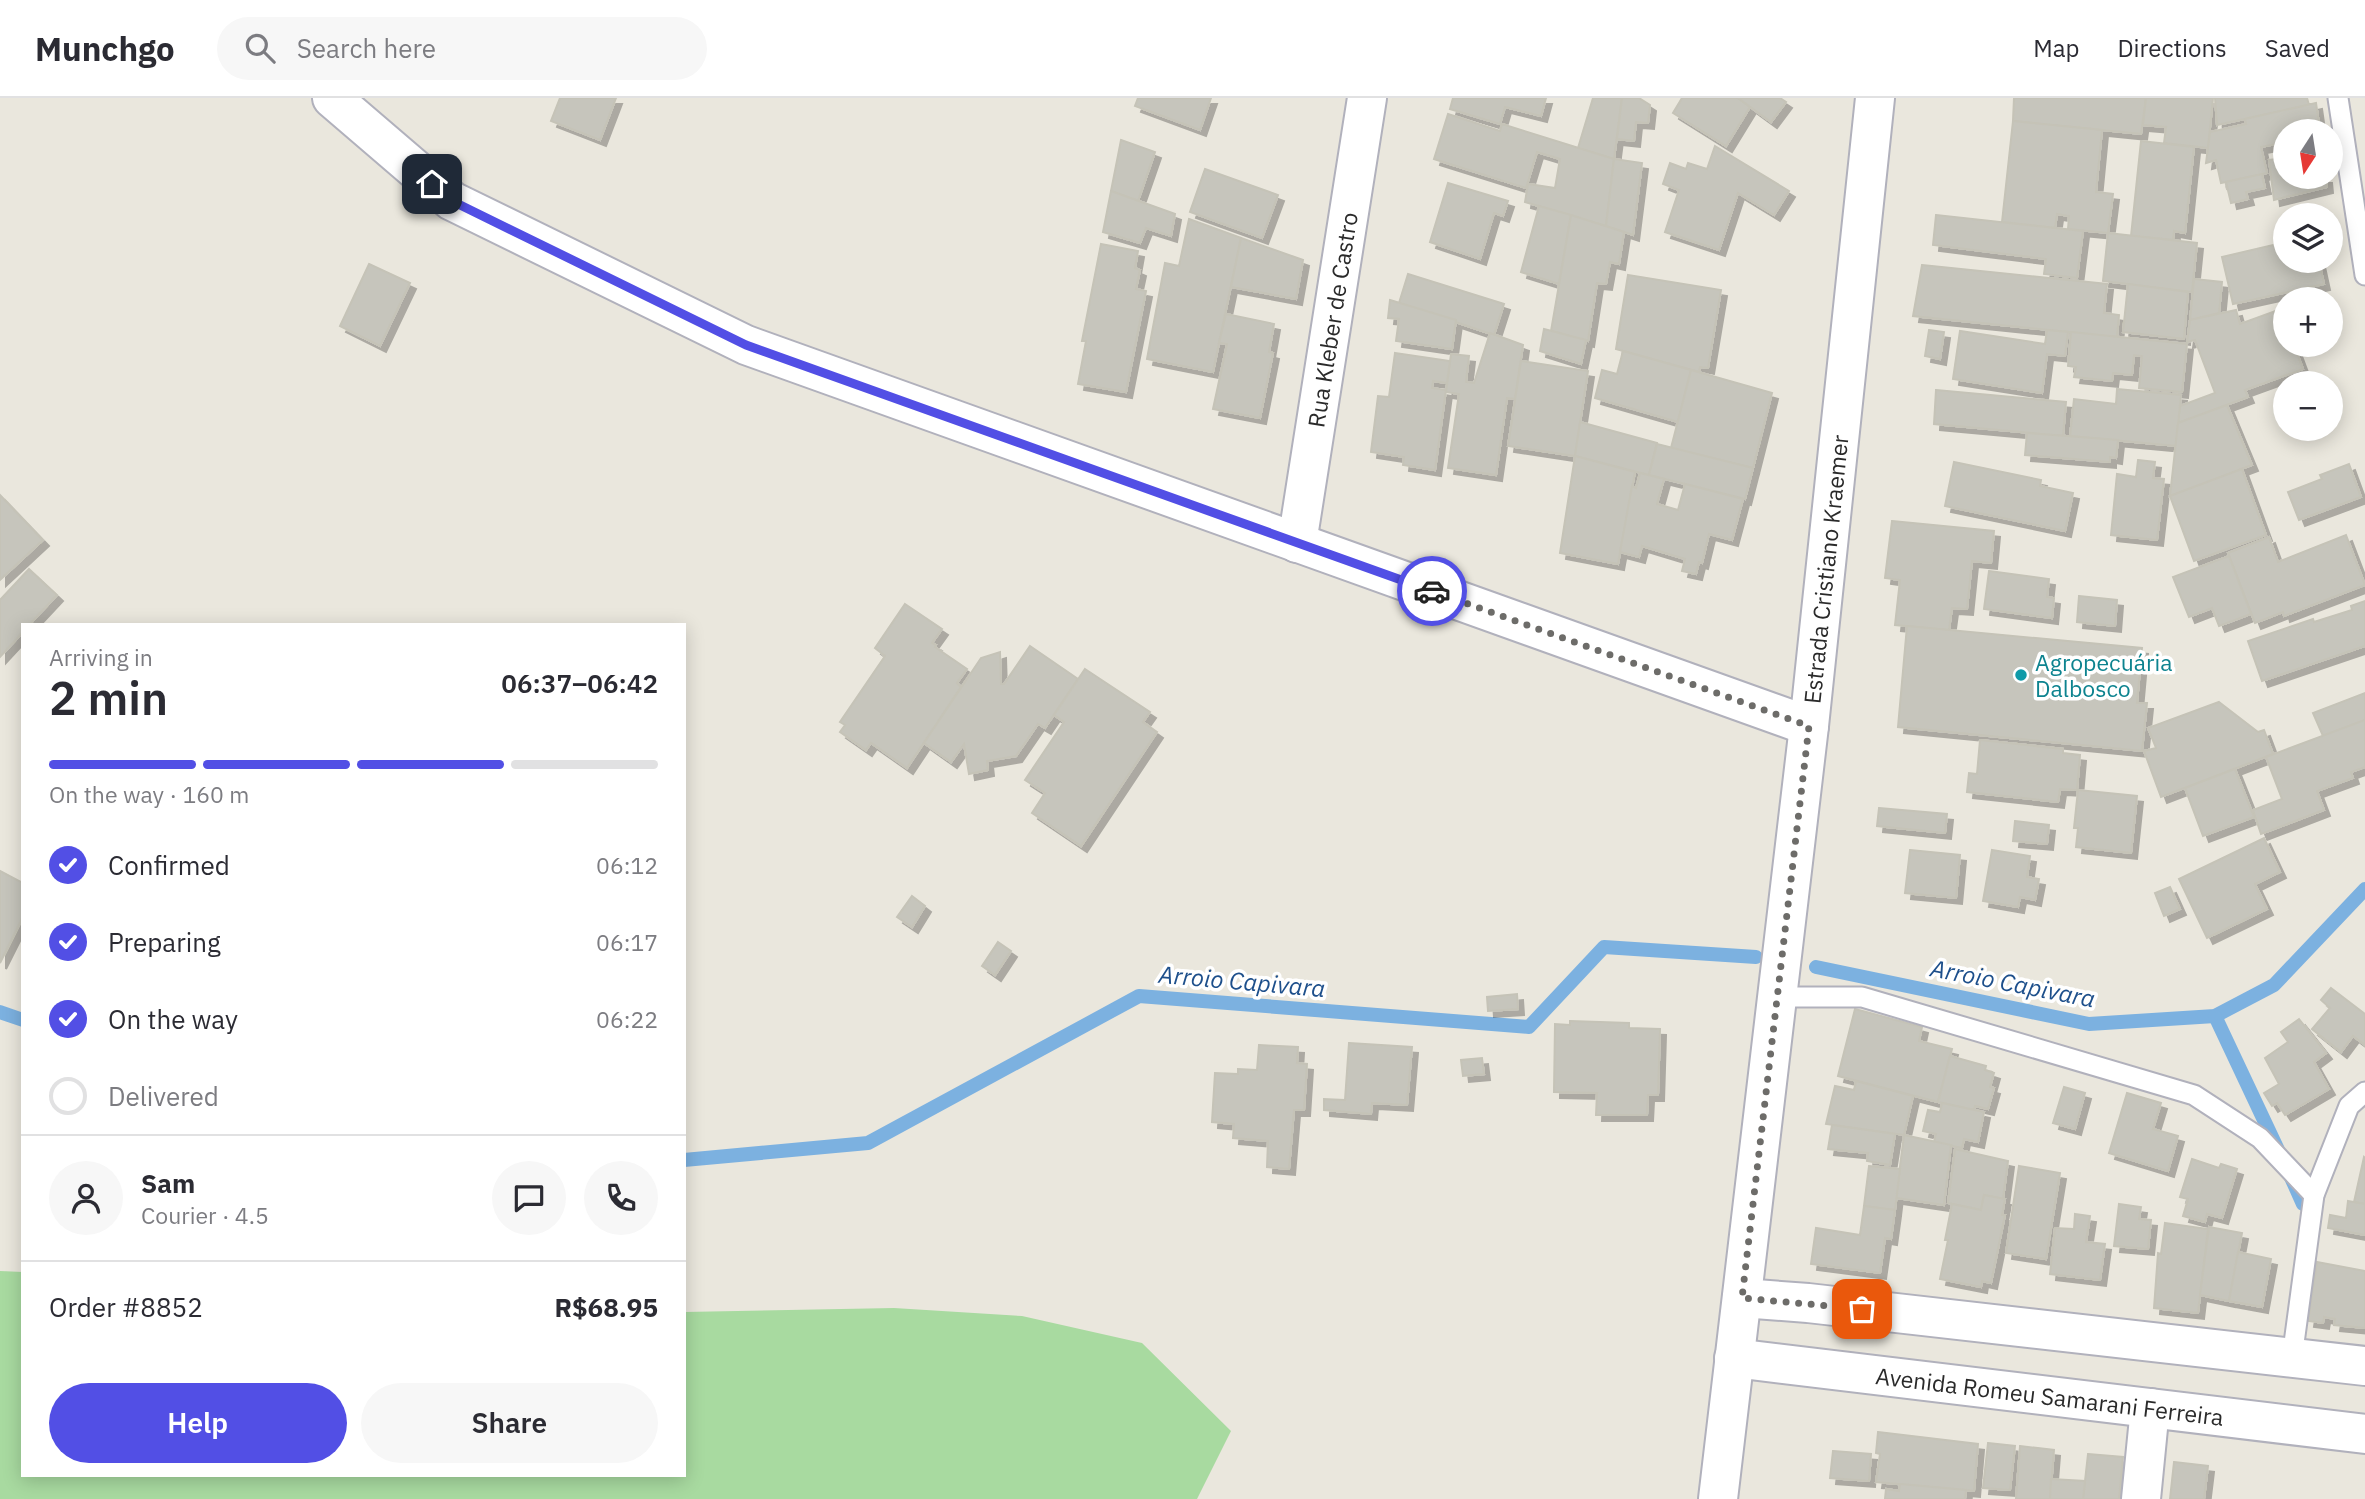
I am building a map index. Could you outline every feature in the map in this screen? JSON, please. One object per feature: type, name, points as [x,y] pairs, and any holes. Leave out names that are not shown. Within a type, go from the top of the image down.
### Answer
[{"type":"street","points":[[332,98],[452,201],[746,345],[1809,726]]},
{"type":"street","name":"Rua Kleber de Castro","points":[[1297,543],[1367,98]]},
{"type":"street","name":"Estrada Cristiano Kraemer","points":[[1718,1499],[1809,726],[1875,98]]},
{"type":"street","points":[[1742,1298],[1808,1303],[2365,1366]]},
{"type":"street","name":"Avenida Romeu Samarani Ferreira","points":[[1734,1358],[2365,1434]]},
{"type":"street","points":[[2141,1499],[2150,1408]]},
{"type":"lane","points":[[2338,98],[2365,275]]},
{"type":"lane","points":[[1777,997],[1861,997],[2194,1095],[2260,1138],[2314,1195]]},
{"type":"lane","points":[[2292,1358],[2314,1195],[2349,1106],[2365,1092]]},
{"type":"green space","points":[[0,1271],[21,1272],[21,1477],[686,1477],[686,1312],[894,1308],[1022,1316],[1142,1343],[1231,1431],[1197,1499],[0,1499]]},
{"type":"building","points":[[560,98],[616,98],[600,140],[551,121]]},
{"type":"building","points":[[1138,98],[1211,98],[1200,130],[1135,106]]},
{"type":"building","points":[[1453,98],[1546,98],[1541,116],[1505,107],[1500,124],[1450,109]]},
{"type":"building","points":[[1593,98],[1622,98],[1614,159],[1578,148]]},
{"type":"building","points":[[1622,98],[1639,98],[1650,105],[1648,123],[1636,122],[1634,141],[1617,139]]},
{"type":"building","points":[[1682,98],[1738,98],[1750,107],[1726,146],[1673,113]]},
{"type":"building","points":[[1738,98],[1780,98],[1786,102],[1771,122]]},
{"type":"building","points":[[2014,98],[2146,98],[2141,134],[2013,121]]},
{"type":"building","points":[[2146,98],[2213,98],[2208,148],[2164,143],[2166,127],[2143,125]]},
{"type":"building","points":[[2215,98],[2307,98],[2309,105],[2217,125]]},
{"type":"building","points":[[2316,103],[2318,119],[2273,119],[2273,145],[2261,147],[2267,173],[2221,183],[2216,160],[2206,163],[2210,132],[2246,124],[2245,119]]},
{"type":"building","points":[[1448,114],[1500,131],[1502,124],[1614,159],[1606,226],[1525,202],[1528,184],[1555,188],[1560,159],[1537,152],[1526,188],[1434,159]]},
{"type":"building","points":[[2013,121],[2102,130],[2096,192],[2113,194],[2108,233],[2068,229],[2069,216],[2057,214],[2055,228],[2002,222]]},
{"type":"building","points":[[1121,140],[1155,152],[1138,201],[1111,191]]},
{"type":"building","points":[[2141,141],[2194,147],[2185,233],[2174,231],[2173,240],[2131,236]]},
{"type":"building","points":[[1715,146],[1789,191],[1774,215],[1738,193],[1719,250],[1665,232],[1679,190],[1663,184],[1670,163],[1686,169],[1688,163],[1707,169]]},
{"type":"building","points":[[1614,159],[1642,163],[1633,235],[1606,226]]},
{"type":"building","points":[[2269,160],[2273,160],[2273,189],[2319,189],[2274,200]]},
{"type":"building","points":[[1205,169],[1278,195],[1262,238],[1190,212]]},
{"type":"building","points":[[2262,174],[2265,188],[2246,192],[2248,199],[2231,203],[2226,182]]},
{"type":"building","points":[[1448,183],[1508,201],[1503,216],[1494,213],[1480,259],[1430,242]]},
{"type":"building","points":[[1111,191],[1175,214],[1171,236],[1146,228],[1140,243],[1103,232]]},
{"type":"building","points":[[1539,206],[1571,215],[1559,284],[1521,272]]},
{"type":"building","points":[[1571,215],[1624,232],[1619,264],[1610,262],[1606,284],[1597,283],[1588,341],[1551,331]]},
{"type":"building","points":[[1936,215],[2083,231],[2077,278],[2044,274],[2046,259],[1933,245]]},
{"type":"building","points":[[1189,219],[1241,238],[1213,372],[1147,359],[1165,263],[1179,266]]},
{"type":"building","points":[[2108,233],[2197,243],[2192,292],[2103,281]]},
{"type":"building","points":[[1241,238],[1303,260],[1296,299],[1231,287]]},
{"type":"building","points":[[1101,244],[1138,251],[1135,268],[1140,270],[1136,289],[1146,291],[1126,392],[1078,384],[1086,341],[1082,341]]},
{"type":"building","points":[[2273,245],[2273,273],[2322,273],[2324,284],[2310,287],[2273,287],[2273,295],[2233,304],[2222,257]]},
{"type":"building","points":[[369,264],[410,283],[380,346],[340,326]]},
{"type":"building","points":[[1922,265],[2107,284],[2104,313],[2119,315],[2117,337],[1913,316]]},
{"type":"building","points":[[1408,274],[1504,304],[1494,335],[1399,303]]},
{"type":"building","points":[[1628,275],[1721,290],[1708,368],[1700,367],[1699,372],[1616,349]]},
{"type":"building","points":[[2194,279],[2222,282],[2219,313],[2190,320]]},
{"type":"building","points":[[2128,284],[2188,292],[2184,339],[2123,332]]},
{"type":"building","points":[[1390,300],[1456,320],[1452,349],[1396,341],[1399,319],[1388,318]]},
{"type":"building","points":[[2236,310],[2240,324],[2273,312],[2273,357],[2298,357],[2303,369],[2273,371],[2273,380],[2245,390],[2248,397],[2178,423],[2180,406],[2215,393],[2195,340],[2187,342],[2190,320]]},
{"type":"building","points":[[1226,314],[1274,324],[1269,352],[1273,353],[1260,418],[1213,409],[1227,344],[1219,343]]},
{"type":"building","points":[[1544,329],[1586,340],[1581,364],[1540,351]]},
{"type":"building","points":[[1929,330],[1944,332],[1940,359],[1925,356]]},
{"type":"building","points":[[2047,330],[2068,332],[2065,356],[2047,354],[2042,393],[1953,379],[1960,331],[2045,344]]},
{"type":"building","points":[[2071,332],[2187,344],[2182,392],[2139,388],[2142,356],[2134,355],[2132,375],[2113,373],[2112,381],[2074,377],[2076,367],[2068,366]]},
{"type":"building","points":[[1490,333],[1523,345],[1515,399],[1507,398],[1496,475],[1448,468],[1459,394],[1446,392],[1451,354],[1469,356],[1466,382],[1474,383]]},
{"type":"building","points":[[1623,351],[1691,370],[1678,422],[1595,398],[1602,370],[1617,374]]},
{"type":"building","points":[[1395,353],[1450,361],[1447,383],[1433,381],[1432,388],[1446,390],[1435,470],[1403,465],[1404,457],[1371,452],[1378,396],[1389,397]]},
{"type":"building","points":[[1521,361],[1588,371],[1575,456],[1508,446]]},
{"type":"building","points":[[1691,370],[1772,393],[1753,468],[1671,448]]},
{"type":"building","points":[[2117,389],[2181,395],[2176,446],[2070,436],[2074,399],[2116,404]]},
{"type":"building","points":[[1936,390],[2066,402],[2063,436],[1934,424]]},
{"type":"building","points":[[2227,405],[2252,465],[2170,496],[2178,423]]},
{"type":"building","points":[[1580,422],[1657,443],[1649,475],[1575,456]]},
{"type":"building","points":[[2027,433],[2118,440],[2116,458],[2110,457],[2110,462],[2025,455]]},
{"type":"building","points":[[1657,444],[1753,468],[1745,499],[1649,475]]},
{"type":"building","points":[[1575,456],[1635,472],[1618,564],[1560,553]]},
{"type":"building","points":[[2138,460],[2155,462],[2153,478],[2164,479],[2157,540],[2111,535],[2117,474],[2136,477]]},
{"type":"building","points":[[1954,462],[2041,480],[2040,486],[2073,493],[2065,531],[1945,506]]},
{"type":"building","points":[[2349,464],[2361,497],[2299,520],[2288,492],[2322,479],[2320,475]]},
{"type":"building","points":[[2242,469],[2266,535],[2194,561],[2170,496]]},
{"type":"building","points":[[1640,473],[1664,479],[1657,504],[1678,510],[1685,484],[1743,499],[1732,540],[1709,534],[1702,563],[1699,562],[1696,574],[1682,571],[1685,559],[1642,546],[1639,557],[1620,552],[1632,486],[1636,488]]},
{"type":"building","points":[[0,495],[43,540],[0,580]]},
{"type":"building","points":[[1892,521],[1994,531],[1991,563],[1972,561],[1967,609],[1952,608],[1949,630],[1895,625],[1900,580],[1885,578]]},
{"type":"building","points":[[2346,535],[2365,585],[2284,616],[2283,612],[2255,623],[2228,553],[2269,537],[2278,562]]},
{"type":"building","points":[[2229,556],[2251,614],[2219,626],[2212,608],[2189,617],[2173,577]]},
{"type":"building","points":[[29,569],[57,595],[31,623],[21,623],[21,634],[0,657],[0,600]]},
{"type":"building","points":[[1989,571],[2049,579],[2047,597],[2054,598],[2052,618],[1984,609]]},
{"type":"building","points":[[2079,596],[2117,600],[2115,626],[2077,622]]},
{"type":"building","points":[[2365,601],[2365,646],[2262,681],[2248,641],[2313,619],[2314,622],[2352,610],[2351,606]]},
{"type":"building","points":[[905,604],[942,629],[932,643],[967,669],[957,683],[961,687],[907,768],[871,743],[866,750],[840,732],[845,725],[840,722],[885,656],[875,648]]},
{"type":"building","name":"Agropecuária Dalbosco","points":[[1907,626],[2142,648],[2137,703],[2147,703],[2142,751],[1898,727]]},
{"type":"building","points":[[1030,646],[1078,679],[1045,728],[1038,724],[1016,756],[987,761],[988,770],[969,774],[964,744],[951,762],[924,743],[981,658],[1000,652],[1001,684],[1004,684]]},
{"type":"building","points":[[1085,669],[1150,712],[1143,722],[1157,732],[1081,846],[1032,813],[1045,793],[1025,780],[1064,722],[1054,715]]},
{"type":"building","points":[[2365,693],[2365,720],[2323,736],[2313,713]]},
{"type":"building","points":[[2219,702],[2258,732],[2264,730],[2273,754],[2161,797],[2144,751],[2156,748],[2148,728]]},
{"type":"building","points":[[2365,720],[2365,767],[2351,772],[2353,778],[2317,791],[2324,810],[2261,834],[2253,810],[2282,799],[2266,757]]},
{"type":"building","points":[[1980,740],[2063,749],[2063,753],[2080,755],[2077,790],[2060,789],[2058,802],[1967,792],[1969,773],[1977,774]]},
{"type":"building","points":[[2235,769],[2254,817],[2203,836],[2185,788]]},
{"type":"building","points":[[2078,790],[2137,796],[2131,853],[2076,847],[2078,828],[2074,828]]},
{"type":"building","points":[[1879,808],[1947,814],[1945,833],[1877,826]]},
{"type":"building","points":[[2015,821],[2049,825],[2047,844],[2013,841]]},
{"type":"building","points":[[2264,838],[2280,872],[2255,884],[2267,909],[2207,938],[2179,879]]},
{"type":"building","points":[[1910,850],[1960,855],[1956,898],[1905,893]]},
{"type":"building","points":[[1992,850],[2030,856],[2027,877],[2039,879],[2035,900],[2020,897],[2018,907],[1983,901]]},
{"type":"building","points":[[0,871],[21,882],[21,921],[0,963]]},
{"type":"building","points":[[2170,887],[2180,909],[2164,916],[2155,893]]},
{"type":"building","points":[[912,896],[925,906],[912,927],[897,917]]},
{"type":"building","points":[[998,942],[1011,951],[995,975],[982,966]]},
{"type":"building","points":[[2331,988],[2365,1014],[2365,1045],[2353,1036],[2341,1052],[2312,1029],[2330,1008],[2321,1000]]},
{"type":"building","points":[[1517,994],[1518,1009],[1488,1011],[1487,997]]},
{"type":"building","points":[[1855,1009],[1922,1027],[1919,1041],[1952,1049],[1938,1102],[1838,1076]]},
{"type":"building","points":[[2299,1019],[2326,1053],[2314,1062],[2329,1089],[2285,1115],[2277,1103],[2272,1106],[2264,1093],[2279,1084],[2265,1058],[2288,1042],[2281,1032]]},
{"type":"building","points":[[1570,1021],[1629,1023],[1629,1028],[1660,1029],[1658,1095],[1648,1095],[1647,1115],[1596,1115],[1597,1093],[1554,1092],[1555,1024],[1570,1025]]},
{"type":"building","points":[[1349,1043],[1412,1047],[1407,1105],[1372,1103],[1371,1114],[1324,1110],[1324,1099],[1345,1100]]},
{"type":"building","points":[[1259,1045],[1298,1047],[1297,1063],[1307,1064],[1304,1110],[1294,1110],[1289,1169],[1267,1167],[1268,1141],[1233,1138],[1234,1124],[1212,1122],[1215,1073],[1238,1074],[1238,1069],[1257,1070]]},
{"type":"building","points":[[1950,1056],[1986,1066],[1985,1070],[1994,1073],[1990,1087],[1994,1088],[1988,1109],[1975,1106],[1974,1110],[1938,1102]]},
{"type":"building","points":[[1482,1058],[1484,1074],[1463,1076],[1461,1060]]},
{"type":"building","points":[[1856,1081],[1913,1096],[1904,1135],[1826,1124],[1835,1086],[1854,1090]]},
{"type":"building","points":[[2064,1087],[2085,1093],[2075,1129],[2053,1123]]},
{"type":"building","points":[[2127,1093],[2161,1103],[2153,1129],[2178,1136],[2168,1171],[2109,1153]]},
{"type":"building","points":[[1942,1103],[1984,1112],[1978,1142],[1964,1139],[1962,1148],[1934,1142],[1936,1134],[1923,1131],[1928,1110],[1940,1112]]},
{"type":"building","points":[[1832,1125],[1895,1134],[1890,1165],[1867,1161],[1868,1153],[1828,1149]]},
{"type":"building","points":[[1904,1135],[1951,1145],[1944,1205],[1896,1198]]},
{"type":"building","points":[[1955,1149],[2008,1161],[2003,1199],[1984,1195],[1981,1210],[1948,1203]]},
{"type":"building","points":[[2365,1158],[2365,1204],[2354,1202]]},
{"type":"building","points":[[2192,1159],[2219,1168],[2221,1164],[2237,1169],[2222,1218],[2207,1214],[2205,1222],[2183,1216],[2188,1199],[2180,1197]]},
{"type":"building","points":[[1869,1166],[1900,1169],[1895,1210],[1864,1206]]},
{"type":"building","points":[[2019,1166],[2060,1173],[2046,1259],[2006,1253]]},
{"type":"building","points":[[1984,1195],[2005,1199],[2002,1215],[2005,1215],[1991,1283],[1982,1281],[1981,1287],[1940,1279],[1952,1204],[1981,1210]]},
{"type":"building","points":[[2348,1201],[2365,1204],[2365,1235],[2328,1228],[2330,1215],[2346,1218]]},
{"type":"building","points":[[2119,1204],[2141,1207],[2139,1219],[2151,1220],[2148,1249],[2114,1246]]},
{"type":"building","points":[[1864,1206],[1895,1210],[1891,1239],[1885,1238],[1880,1273],[1811,1264],[1816,1228],[1860,1235]]},
{"type":"building","points":[[2075,1214],[2090,1216],[2086,1242],[2105,1244],[2100,1280],[2050,1274],[2055,1228],[2074,1229]]},
{"type":"building","points":[[2165,1223],[2208,1229],[2198,1313],[2154,1308],[2158,1253],[2161,1254]]},
{"type":"building","points":[[2209,1227],[2242,1233],[2229,1301],[2200,1295]]},
{"type":"building","points":[[2238,1252],[2271,1259],[2262,1307],[2229,1301]]},
{"type":"building","points":[[2317,1262],[2365,1271],[2365,1328],[2334,1325],[2335,1319],[2324,1317],[2323,1323],[2308,1321]]},
{"type":"building","points":[[1878,1432],[1978,1444],[1974,1491],[1876,1482],[1880,1454],[1876,1453]]},
{"type":"building","points":[[1988,1443],[2015,1446],[2010,1490],[1983,1488]]},
{"type":"building","points":[[2020,1446],[2054,1450],[2050,1499],[2016,1499]]},
{"type":"building","points":[[1833,1451],[1871,1454],[1869,1481],[1830,1478]]},
{"type":"building","points":[[2088,1454],[2123,1457],[2119,1499],[2083,1499]]},
{"type":"building","points":[[2174,1462],[2208,1466],[2204,1499],[2170,1499]]},
{"type":"building","points":[[2051,1479],[2085,1481],[2083,1499],[2050,1499]]},
{"type":"building","points":[[1900,1484],[1966,1490],[1965,1499],[1885,1499],[1886,1489],[1899,1491]]},
{"type":"waterway","name":"Arroio Capivara","points":[[1816,967],[2089,1024],[2215,1016],[2274,985],[2365,889]]},
{"type":"waterway","name":"Arroio Capivara","points":[[686,1160],[868,1143],[1139,996],[1529,1027],[1604,947],[1756,957]]},
{"type":"waterway","name":"Arroio Capivara","points":[[0,1012],[21,1019]]},
{"type":"waterway","points":[[2215,1016],[2279,1152]]},
{"type":"waterway","points":[[2289,1173],[2303,1204]]},
{"type":"way so far","points":[[1432,591],[1809,726],[1742,1298],[1862,1309]]},
{"type":"place","name":"Agropecuária Dalbosco","points":[[2021,675]]},
{"type":"route","points":[[432,184],[452,201],[746,345],[1432,591]]}]
